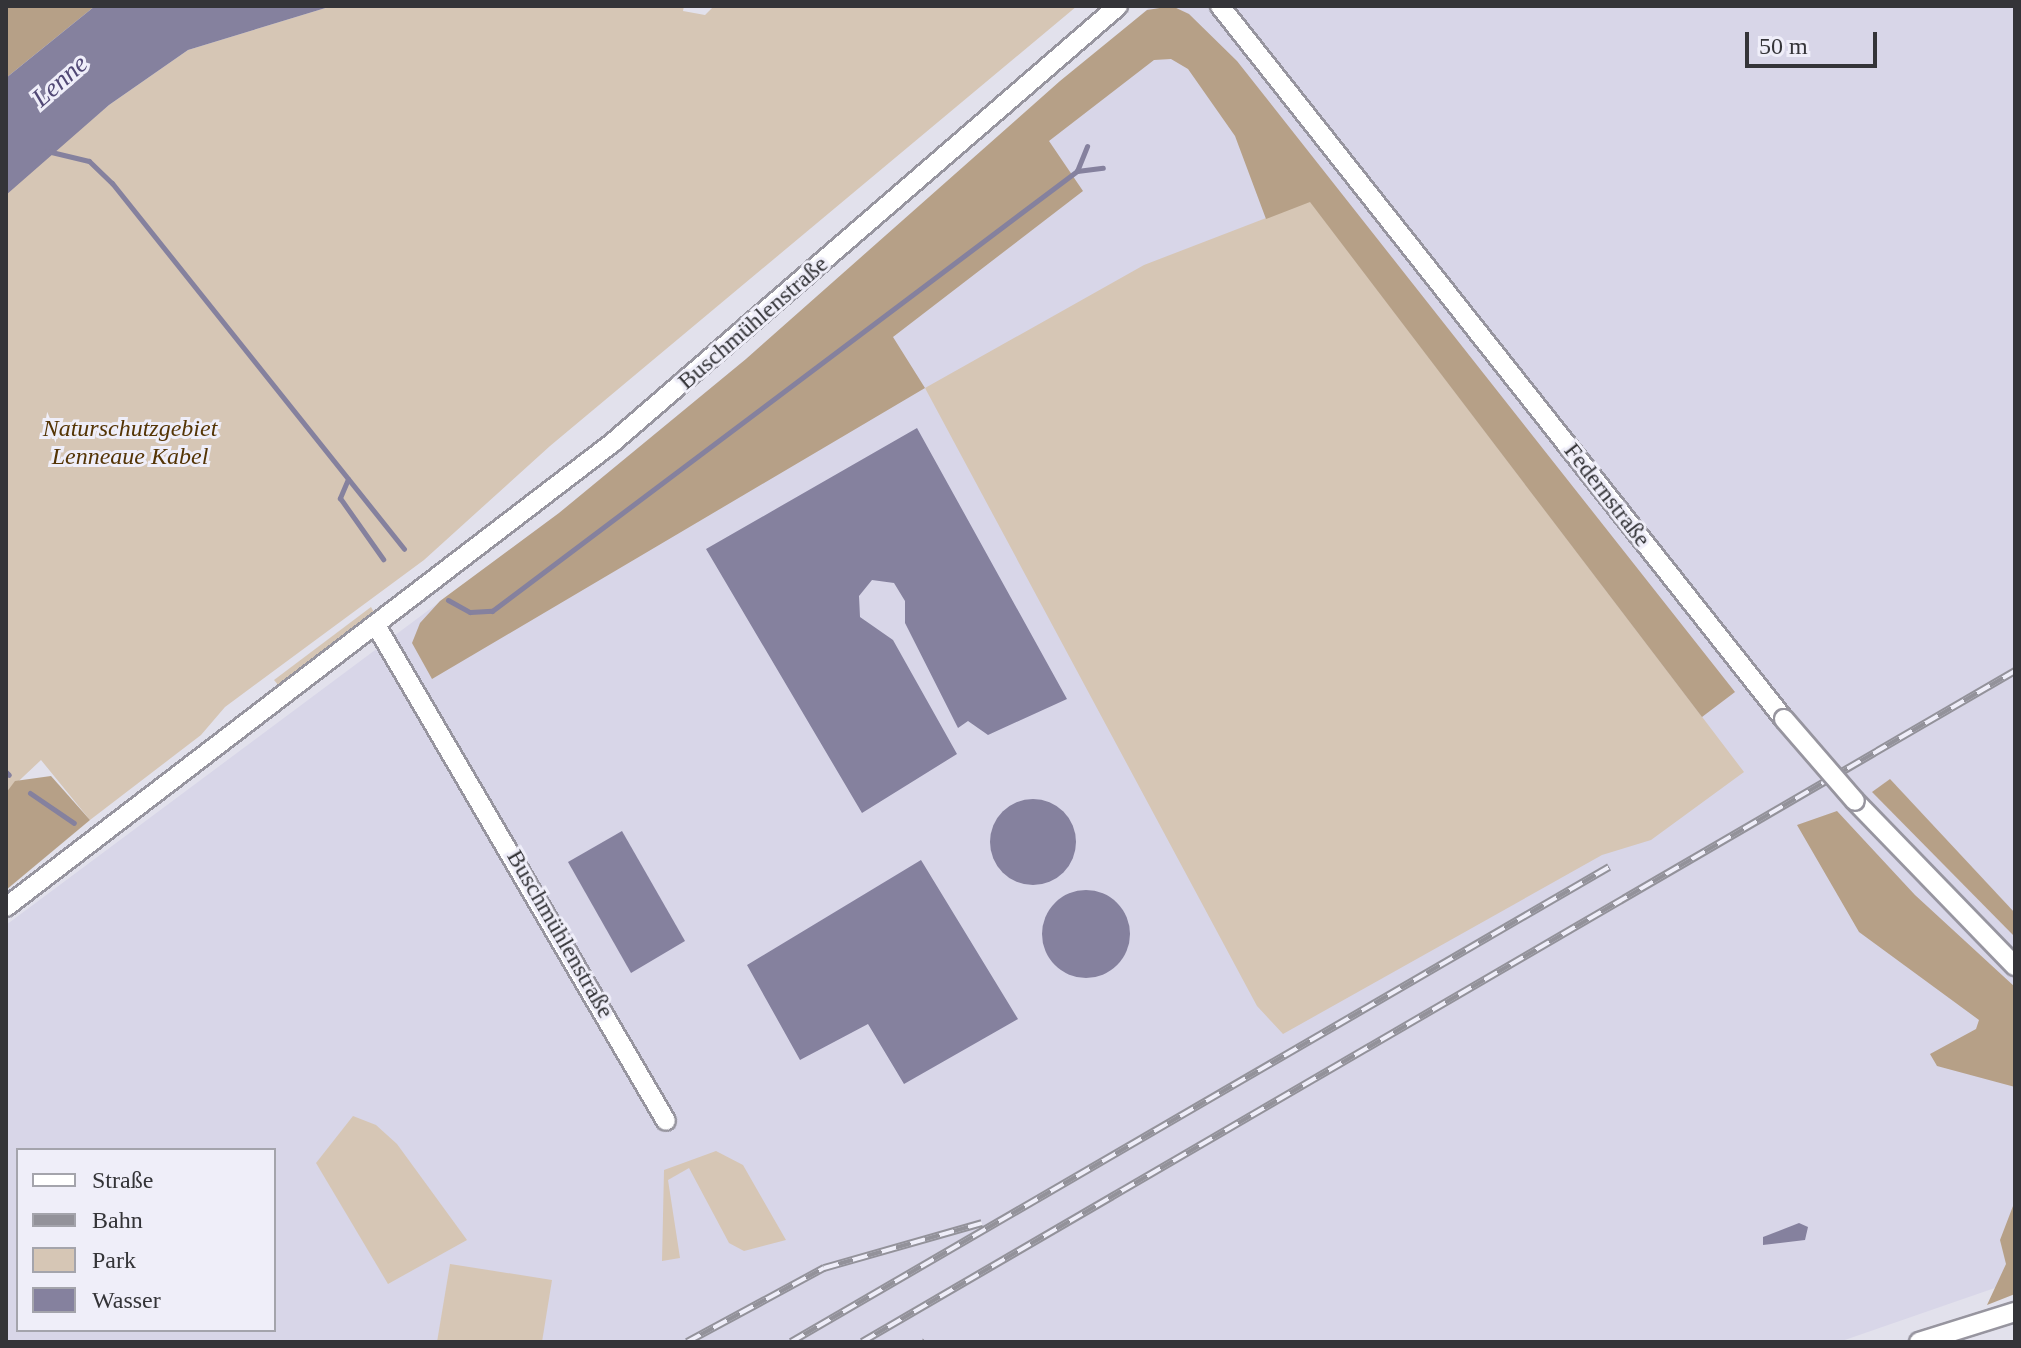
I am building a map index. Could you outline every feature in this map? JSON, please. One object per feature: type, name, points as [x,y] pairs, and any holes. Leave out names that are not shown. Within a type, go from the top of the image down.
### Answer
[{"type":"street","name":"Buschmühlenstraße","points":[[6,907],[377,627],[611,444],[1118,6]]},
{"type":"street","name":"Federnstraße","points":[[1220,6],[1784,719],[1855,801],[2015,966]]},
{"type":"street","name":"Buschmühlenstraße","points":[[377,627],[666,1121]]},
{"type":"street","points":[[1919,1342],[2015,1312]]},
{"type":"shaded area","points":[[6,6],[95,6],[6,78]]},
{"type":"shaded area","points":[[1151,6],[2015,6],[2015,1281],[1839,1342],[6,1342],[6,925],[559,513],[746,359]]},
{"type":"shaded area","points":[[1172,6],[1189,14],[1237,61],[1735,692],[1702,717],[1310,202],[1266,219],[1235,136],[1188,69],[1171,59],[1154,60],[1049,141],[1083,191],[893,337],[925,388],[432,679],[412,643],[420,623],[440,601],[559,513],[746,359],[1060,81],[1147,10]]},
{"type":"shaded area","points":[[51,776],[90,820],[6,890],[6,793],[15,781]]},
{"type":"shaded area","points":[[1890,779],[2015,913],[2015,937],[1872,792]]},
{"type":"shaded area","points":[[1837,811],[1915,895],[2015,987],[2015,1087],[1937,1066],[1930,1054],[1976,1029],[1979,1020],[1859,932],[1797,825]]},
{"type":"shaded area","points":[[2015,1153],[2015,1294],[1987,1305],[2006,1264],[2000,1240],[2013,1206]]},
{"type":"green space","name":"Naturschutzgebiet Lenneaue Kabel","points":[[332,6],[684,6],[683,11],[705,15],[714,6],[1077,6],[550,446],[424,560],[225,707],[201,735],[90,820],[41,760],[6,793],[6,101],[50,155],[109,105],[188,50]]},
{"type":"green space","points":[[1310,201],[1744,772],[1651,840],[1602,855],[1283,1034],[1257,1006],[925,388],[1144,265]]},
{"type":"green space","points":[[371,607],[375,614],[279,686],[274,680]]},
{"type":"green space","points":[[353,1116],[376,1125],[397,1144],[467,1240],[388,1284],[316,1163]]},
{"type":"green space","points":[[716,1151],[743,1165],[786,1240],[744,1251],[729,1243],[689,1168],[668,1180],[680,1258],[662,1261],[664,1170]]},
{"type":"green space","points":[[450,1264],[552,1280],[542,1342],[437,1342]]},
{"type":"water","name":"Lenne","points":[[95,6],[332,6],[188,50],[109,105],[6,195],[6,78]]},
{"type":"water","points":[[917,428],[1067,699],[988,735],[968,721],[958,728],[905,623],[905,601],[894,583],[872,580],[859,596],[860,617],[893,640],[957,754],[862,813],[706,549]]},
{"type":"water","points":[[1033,799],[1057,806],[1069,818],[1076,842],[1069,866],[1057,878],[1033,885],[1009,878],[997,866],[990,842],[997,818],[1009,806]]},
{"type":"water","points":[[622,831],[685,941],[631,973],[568,862]]},
{"type":"water","points":[[921,860],[1018,1019],[904,1084],[868,1024],[800,1060],[747,965]]},
{"type":"water","points":[[1086,890],[1103,894],[1117,903],[1126,917],[1130,934],[1126,951],[1117,965],[1103,974],[1086,978],[1069,974],[1055,965],[1046,951],[1042,934],[1046,917],[1055,903],[1069,894]]},
{"type":"water","points":[[1799,1223],[1808,1227],[1805,1240],[1763,1245],[1763,1237]]},
{"type":"waterway","points":[[448,600],[470,612],[492,611],[1077,171],[1087,146]]},
{"type":"waterway","points":[[47,151],[89,161],[112,183],[404,549]]},
{"type":"waterway","points":[[1077,171],[1103,168]]},
{"type":"waterway","points":[[348,479],[340,498],[383,559]]},
{"type":"waterway","points":[[6,772],[9,775]]},
{"type":"waterway","points":[[30,793],[74,823]]},
{"type":"railway","points":[[862,1342],[2015,671]]},
{"type":"railway","points":[[791,1342],[1609,867]]},
{"type":"railway","points":[[687,1342],[824,1268],[982,1223]]}]
